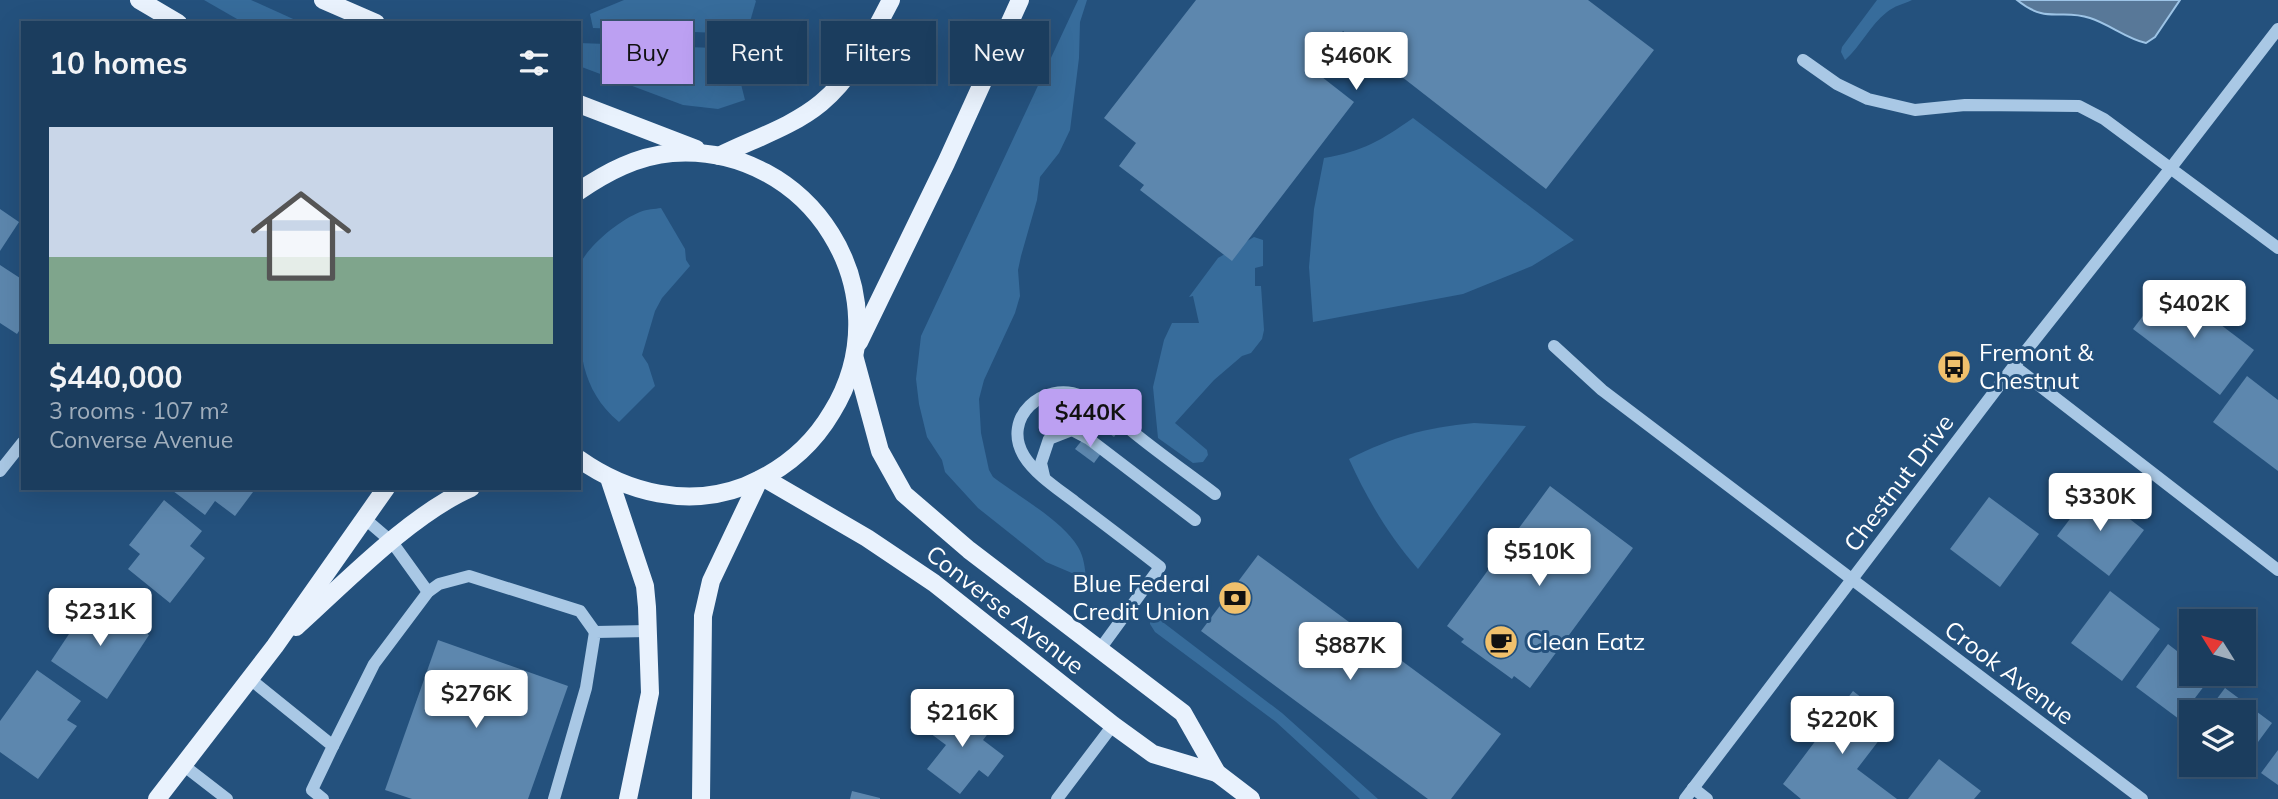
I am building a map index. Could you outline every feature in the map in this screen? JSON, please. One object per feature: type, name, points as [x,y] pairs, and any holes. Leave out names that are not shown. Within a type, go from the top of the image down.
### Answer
[{"type":"main road","points":[[139,0],[175,21]]},
{"type":"main road","points":[[323,0],[371,21]]},
{"type":"main road","points":[[581,190],[605,174],[637,160],[670,153],[712,155],[790,123],[822,102],[849,73],[863,53],[891,0]]},
{"type":"main road","points":[[595,474],[646,491],[685,496],[710,495],[761,479],[796,457],[822,429],[842,396],[855,354],[1020,0]]},
{"type":"main road","points":[[581,105],[712,155],[755,167],[787,185],[815,210],[836,240],[851,274],[857,310],[855,354]]},
{"type":"main road","name":"Converse Avenue","points":[[855,354],[866,407],[880,451],[905,494],[970,550],[1183,713],[1217,773]]},
{"type":"main road","points":[[581,461],[595,474],[645,586],[650,693],[628,799]]},
{"type":"main road","points":[[701,799],[703,617],[711,581],[761,479]]},
{"type":"main road","name":"Converse Avenue","points":[[761,479],[867,538],[934,583],[1153,754],[1217,773],[1251,799]]},
{"type":"main road","points":[[157,799],[275,646],[385,490]]},
{"type":"main road","points":[[275,646],[392,542],[446,501],[467,490]]},
{"type":"street","name":"Chestnut Drive","points":[[1685,799],[2014,366],[2171,169],[2278,29]]},
{"type":"street","points":[[1803,60],[1837,84],[1868,99],[1915,110],[1965,105],[2079,106],[2104,118],[2278,248]]},
{"type":"street","name":"Crook Avenue","points":[[1555,346],[1602,390],[2143,799]]},
{"type":"street","points":[[2014,366],[2278,570]]},
{"type":"street","points":[[1100,649],[1160,567],[1028,462],[1018,442],[1018,431],[1021,419],[1034,400],[1043,395],[1064,391],[1081,395],[1106,410],[1215,494]]},
{"type":"street","points":[[1044,476],[1041,463],[1049,439],[1072,430],[1089,439],[1195,520]]},
{"type":"street","points":[[0,471],[21,445]]},
{"type":"street","points":[[364,518],[392,542],[428,592]]},
{"type":"street","points":[[323,799],[312,790],[374,664],[428,592],[439,584],[469,576],[580,611],[595,632],[586,688],[554,799]]},
{"type":"street","points":[[595,632],[648,631]]},
{"type":"street","points":[[250,679],[333,746]]},
{"type":"street","points":[[1057,799],[1113,725]]},
{"type":"street","points":[[184,765],[227,799]]},
{"type":"street","points":[[1693,788],[1707,799]]},
{"type":"shaded area","points":[[204,0],[251,0],[298,21],[241,21]]},
{"type":"shaded area","points":[[624,0],[756,1],[750,21],[707,21],[707,33],[693,32],[693,21],[602,21],[602,28],[593,28],[590,14]]},
{"type":"shaded area","points":[[1078,0],[1087,0],[1080,22],[1079,58],[1070,130],[1059,153],[1040,177],[1037,200],[1018,270],[1020,296],[1015,313],[984,380],[979,399],[981,433],[993,477],[1062,527],[1082,555],[1086,579],[1046,562],[978,508],[945,472],[942,460],[927,437],[916,379],[921,336],[1039,84],[1049,84],[1049,62]]},
{"type":"shaded area","points":[[1877,0],[1912,0],[1893,8],[1881,17],[1845,60],[1842,47]]},
{"type":"shaded area","points":[[2017,0],[2180,0],[2155,37],[2146,43],[2090,18],[2037,12]]},
{"type":"shaded area","points":[[581,43],[602,44],[602,75],[581,67]]},
{"type":"shaded area","points":[[693,47],[707,48],[707,84],[741,84],[745,100],[718,109],[683,105],[627,84],[693,84]]},
{"type":"shaded area","points":[[1413,118],[1574,240],[1532,266],[1463,294],[1313,322],[1309,267],[1314,209],[1324,158],[1371,144]]},
{"type":"shaded area","points":[[661,208],[685,249],[686,260],[690,266],[662,298],[655,311],[642,355],[655,386],[619,422],[595,394],[584,364],[581,348],[581,262],[598,241],[615,227],[648,210]]},
{"type":"shaded area","points":[[1254,237],[1263,240],[1263,266],[1255,268],[1255,286],[1261,286],[1264,330],[1262,339],[1251,353],[1242,356],[1214,380],[1175,423],[1207,450],[1208,455],[1203,462],[1193,463],[1158,438],[1153,387],[1164,340],[1172,323],[1199,323],[1193,296],[1189,297],[1218,258]]},
{"type":"shaded area","points":[[1474,423],[1526,426],[1418,569],[1379,517],[1349,459],[1410,434]]},
{"type":"shaded area","points":[[1150,619],[1160,620],[1282,713],[1378,799],[1360,799],[1276,722],[1155,632]]},
{"type":"building","points":[[1196,0],[1588,0],[1654,50],[1546,189],[1343,31],[1313,70],[1354,102],[1232,261],[1140,190],[1144,185],[1119,166],[1136,143],[1104,118]]},
{"type":"building","points":[[0,209],[19,222],[0,251]]},
{"type":"building","points":[[0,265],[21,279],[21,328],[17,334],[0,323]]},
{"type":"building","points":[[2167,284],[2254,350],[2220,395],[2133,329]]},
{"type":"building","points":[[2247,376],[2278,400],[2278,471],[2213,422]]},
{"type":"building","points":[[1107,408],[1125,422],[1114,437],[1095,423]]},
{"type":"building","points":[[1087,434],[1105,448],[1094,463],[1075,449]]},
{"type":"building","points":[[1550,486],[1633,548],[1530,688],[1514,676],[1512,679],[1461,642],[1464,639],[1447,626]]},
{"type":"building","points":[[172,490],[254,490],[235,516],[215,501],[205,515]]},
{"type":"building","points":[[2092,490],[2144,530],[2109,576],[2057,536]]},
{"type":"building","points":[[1989,497],[2039,534],[2000,587],[1950,549]]},
{"type":"building","points":[[164,500],[202,531],[190,546],[205,558],[170,603],[128,569],[140,554],[129,545]]},
{"type":"building","points":[[1258,555],[1501,734],[1451,799],[1428,799],[1201,631]]},
{"type":"building","points":[[2110,591],[2160,629],[2122,681],[2071,643]]},
{"type":"building","points":[[93,598],[149,635],[107,699],[51,661]]},
{"type":"building","points":[[438,640],[568,686],[528,799],[412,799],[385,790]]},
{"type":"building","points":[[2168,644],[2179,653],[2179,686],[2204,686],[2193,700],[2179,700],[2179,719],[2136,687]]},
{"type":"building","points":[[37,670],[81,701],[67,720],[77,726],[38,779],[0,752],[0,721]]},
{"type":"building","points":[[2225,688],[2241,700],[2216,700]]},
{"type":"building","points":[[1853,691],[1893,722],[1857,769],[1897,799],[1801,799],[1783,784]]},
{"type":"building","points":[[953,702],[990,731],[983,740],[1004,756],[988,777],[979,770],[960,794],[927,769],[946,745],[930,733]]},
{"type":"building","points":[[2256,711],[2272,723],[2256,745]]},
{"type":"building","points":[[2278,750],[2278,785],[2261,773]]},
{"type":"building","points":[[1939,759],[1981,791],[1974,799],[1908,799]]},
{"type":"building","points":[[852,791],[880,798],[880,799],[850,799]]},
{"type":"place","name":"Fremont & Chestnut","points":[[1954,367]]},
{"type":"place","name":"Blue Federal Credit Union","points":[[1235,598]]},
{"type":"place","name":"Clean Eatz","points":[[1501,642]]}]
